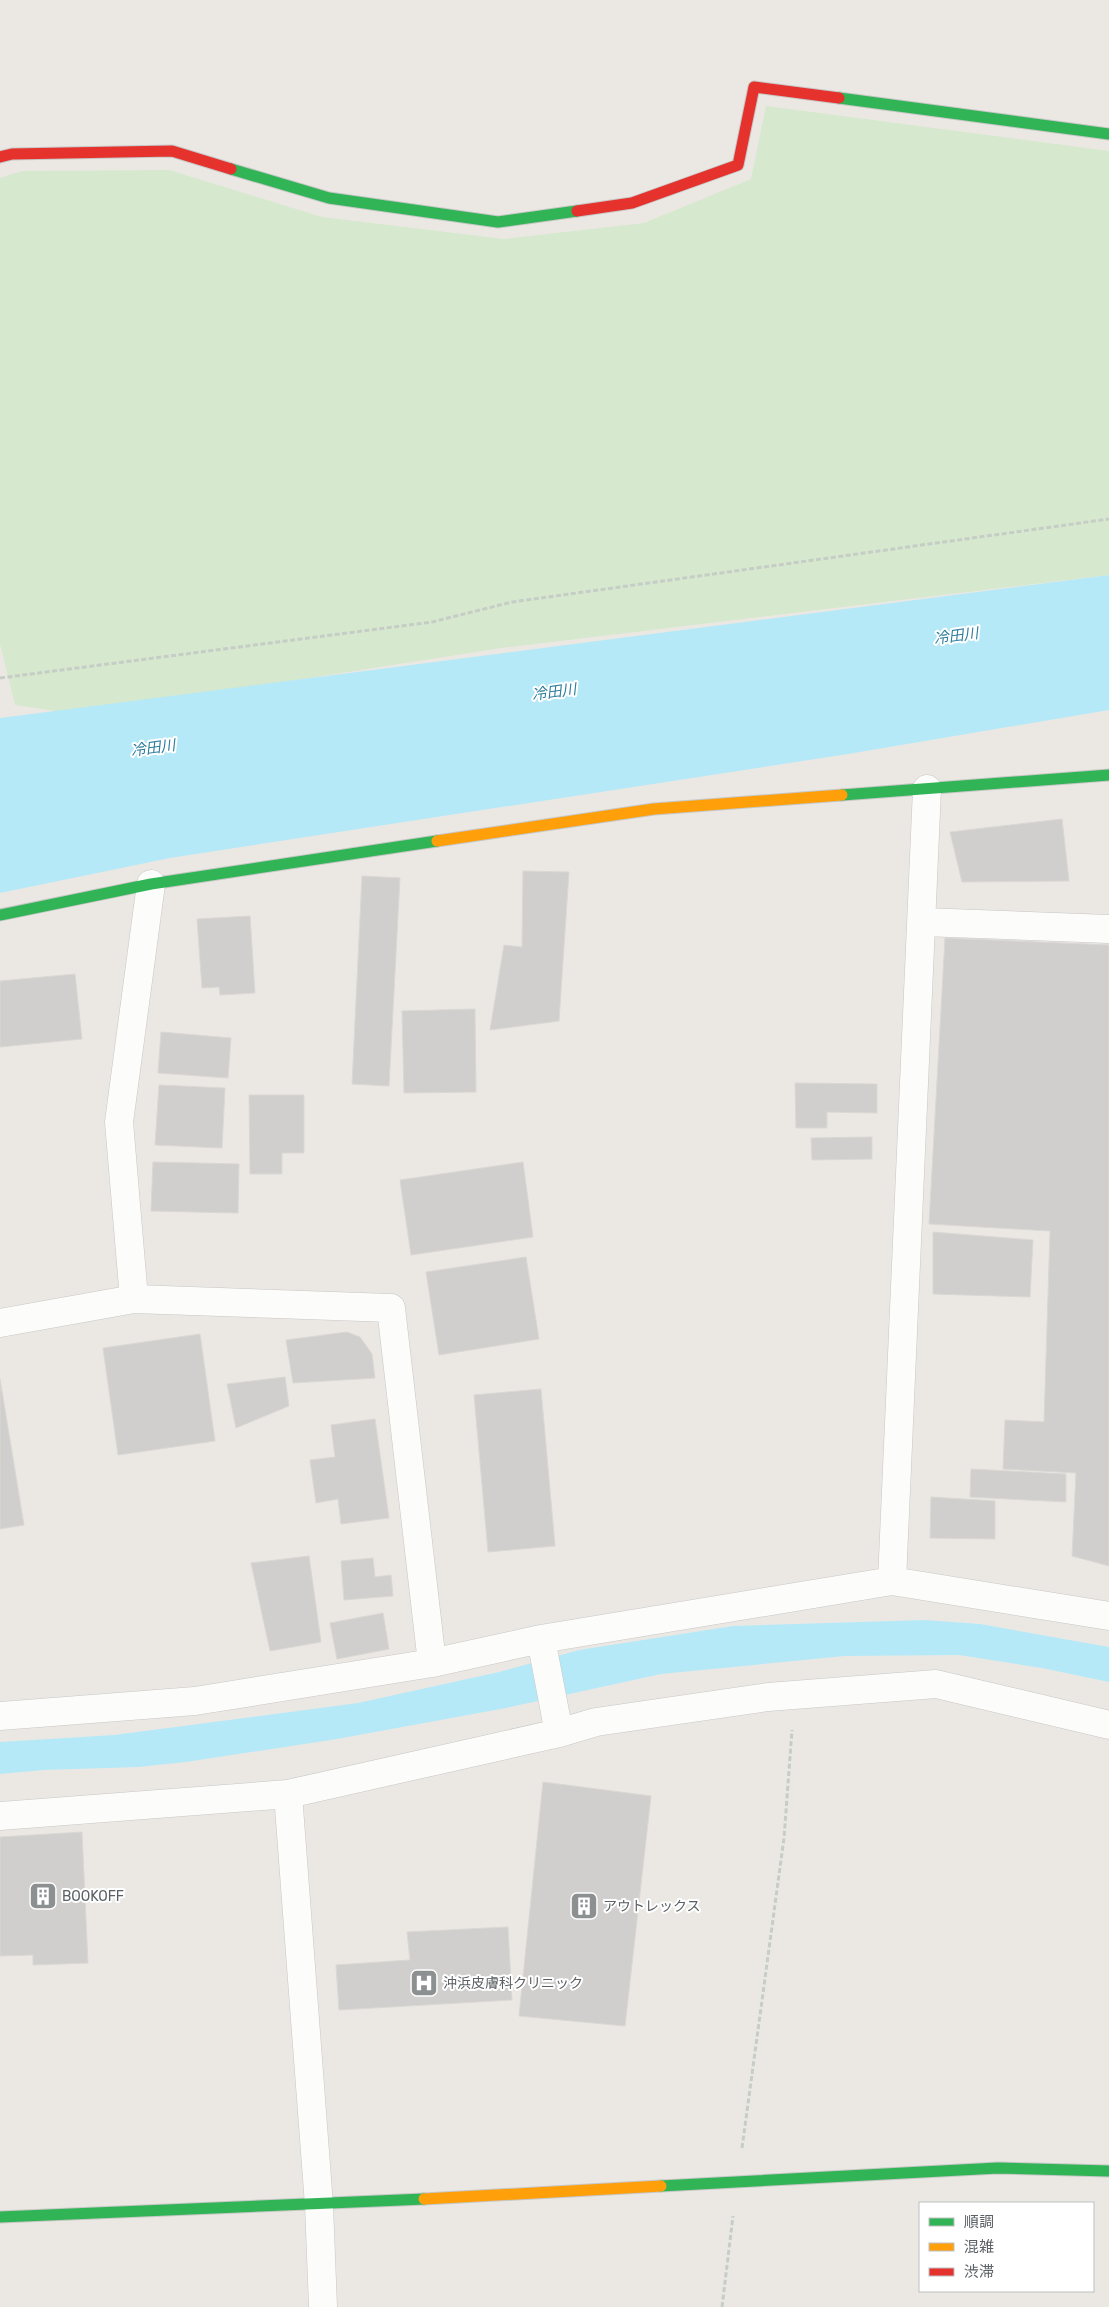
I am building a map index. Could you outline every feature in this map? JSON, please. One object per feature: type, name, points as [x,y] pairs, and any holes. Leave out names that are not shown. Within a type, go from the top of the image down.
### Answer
[{"type":"street","points":[[0,157],[12,154],[172,151],[328,198],[498,222],[632,203],[738,165],[754,87],[1109,134]]},
{"type":"street","points":[[0,916],[151,884],[654,809],[1109,775]]},
{"type":"street","points":[[892,1580],[928,789]]},
{"type":"street","points":[[134,1299],[119,1122],[151,884]]},
{"type":"street","points":[[923,922],[1109,929]]},
{"type":"street","points":[[0,1323],[134,1299],[391,1308],[432,1663]]},
{"type":"street","points":[[0,1716],[195,1701],[432,1663],[541,1639],[892,1580],[1109,1616]]},
{"type":"street","points":[[541,1639],[559,1732]]},
{"type":"street","points":[[0,1816],[288,1794],[596,1722],[768,1697],[936,1684],[1109,1725]]},
{"type":"street","points":[[288,1794],[319,2205],[323,2307]]},
{"type":"street","points":[[0,2217],[319,2205],[998,2168],[1109,2171]]},
{"type":"path","points":[[0,678],[432,622],[512,602],[1109,519]]},
{"type":"path","points":[[722,2307],[737,2182],[784,1838],[792,1728],[786,1725]]},
{"type":"green space","points":[[766,106],[1109,151],[1109,575],[501,648],[175,699],[62,712],[15,705],[0,644],[0,178],[22,171],[169,170],[322,217],[504,239],[644,223],[751,179]]},
{"type":"water","name":"冷田川","points":[[1109,575],[1109,710],[848,754],[170,858],[0,893],[0,718]]},
{"type":"water","points":[[925,1620],[980,1624],[1109,1647],[1109,1682],[1042,1668],[959,1655],[845,1656],[661,1674],[506,1708],[337,1739],[186,1762],[138,1767],[44,1770],[0,1774],[0,1742],[114,1735],[358,1703],[499,1672],[579,1650],[733,1626]]},
{"type":"building","points":[[1062,819],[1069,881],[962,882],[950,832]]},
{"type":"building","points":[[523,871],[569,872],[559,1021],[490,1030],[504,945],[522,947]]},
{"type":"building","points":[[362,876],[400,878],[389,1086],[352,1084]]},
{"type":"building","points":[[250,916],[255,993],[220,995],[219,987],[202,988],[197,919]]},
{"type":"building","points":[[945,938],[1109,945],[1109,1566],[1072,1556],[1076,1473],[1003,1469],[1005,1420],[1044,1422],[1050,1231],[929,1224]]},
{"type":"building","points":[[75,974],[82,1039],[0,1047],[0,981]]},
{"type":"building","points":[[475,1009],[476,1092],[404,1093],[402,1011]]},
{"type":"building","points":[[161,1032],[231,1038],[228,1078],[158,1073]]},
{"type":"building","points":[[795,1083],[877,1084],[877,1113],[827,1112],[827,1128],[796,1128]]},
{"type":"building","points":[[159,1085],[225,1088],[222,1148],[155,1145]]},
{"type":"building","points":[[249,1095],[304,1095],[304,1153],[282,1153],[282,1174],[250,1174]]},
{"type":"building","points":[[872,1137],[872,1159],[812,1160],[811,1138]]},
{"type":"building","points":[[153,1162],[239,1164],[238,1213],[151,1211]]},
{"type":"building","points":[[523,1162],[533,1237],[411,1255],[400,1180]]},
{"type":"building","points":[[933,1232],[1033,1240],[1030,1297],[933,1294]]},
{"type":"building","points":[[526,1257],[539,1339],[439,1355],[426,1272]]},
{"type":"building","points":[[347,1332],[360,1337],[372,1354],[375,1378],[293,1383],[286,1340]]},
{"type":"building","points":[[200,1334],[215,1441],[118,1455],[103,1348]]},
{"type":"building","points":[[285,1377],[289,1406],[236,1428],[227,1384]]},
{"type":"building","points":[[0,1379],[24,1525],[0,1529]]},
{"type":"building","points":[[541,1389],[555,1546],[488,1552],[474,1395]]},
{"type":"building","points":[[375,1419],[389,1518],[341,1524],[338,1499],[316,1503],[310,1460],[335,1457],[331,1425]]},
{"type":"building","points":[[971,1469],[1066,1474],[1066,1502],[970,1497]]},
{"type":"building","points":[[931,1497],[995,1501],[995,1539],[930,1538]]},
{"type":"building","points":[[309,1556],[321,1642],[270,1651],[251,1563]]},
{"type":"building","points":[[373,1558],[375,1577],[391,1575],[393,1596],[344,1600],[341,1561]]},
{"type":"building","points":[[383,1613],[389,1649],[337,1659],[330,1623]]},
{"type":"building","name":"アウトレックス","points":[[543,1782],[651,1796],[625,2026],[519,2016]]},
{"type":"building","name":"BOOKOFF","points":[[82,1832],[88,1963],[33,1965],[33,1955],[0,1956],[0,1837]]},
{"type":"building","name":"沖浜皮膚科クリニック","points":[[508,1927],[512,2000],[339,2010],[336,1965],[410,1960],[407,1932]]},
{"type":"traffic: fast","points":[[839,98],[1109,134]]},
{"type":"traffic: fast","points":[[231,169],[329,198],[498,222],[577,211]]},
{"type":"traffic: fast","points":[[842,795],[1109,775]]},
{"type":"traffic: fast","points":[[0,915],[151,884],[437,841]]},
{"type":"traffic: fast","points":[[661,2186],[998,2168],[1109,2171]]},
{"type":"traffic: fast","points":[[0,2217],[424,2199]]},
{"type":"traffic: slow","points":[[437,841],[654,809],[842,795]]},
{"type":"traffic: slow","points":[[424,2199],[661,2186]]},
{"type":"traffic: jam","points":[[577,211],[632,203],[738,165],[754,87],[839,98]]},
{"type":"traffic: jam","points":[[0,157],[12,154],[172,151],[231,169]]},
{"type":"place","name":"BOOKOFF","points":[[43,1896]]},
{"type":"place","name":"アウトレックス","points":[[584,1906]]},
{"type":"place","name":"沖浜皮膚科クリニック","points":[[424,1983]]}]
